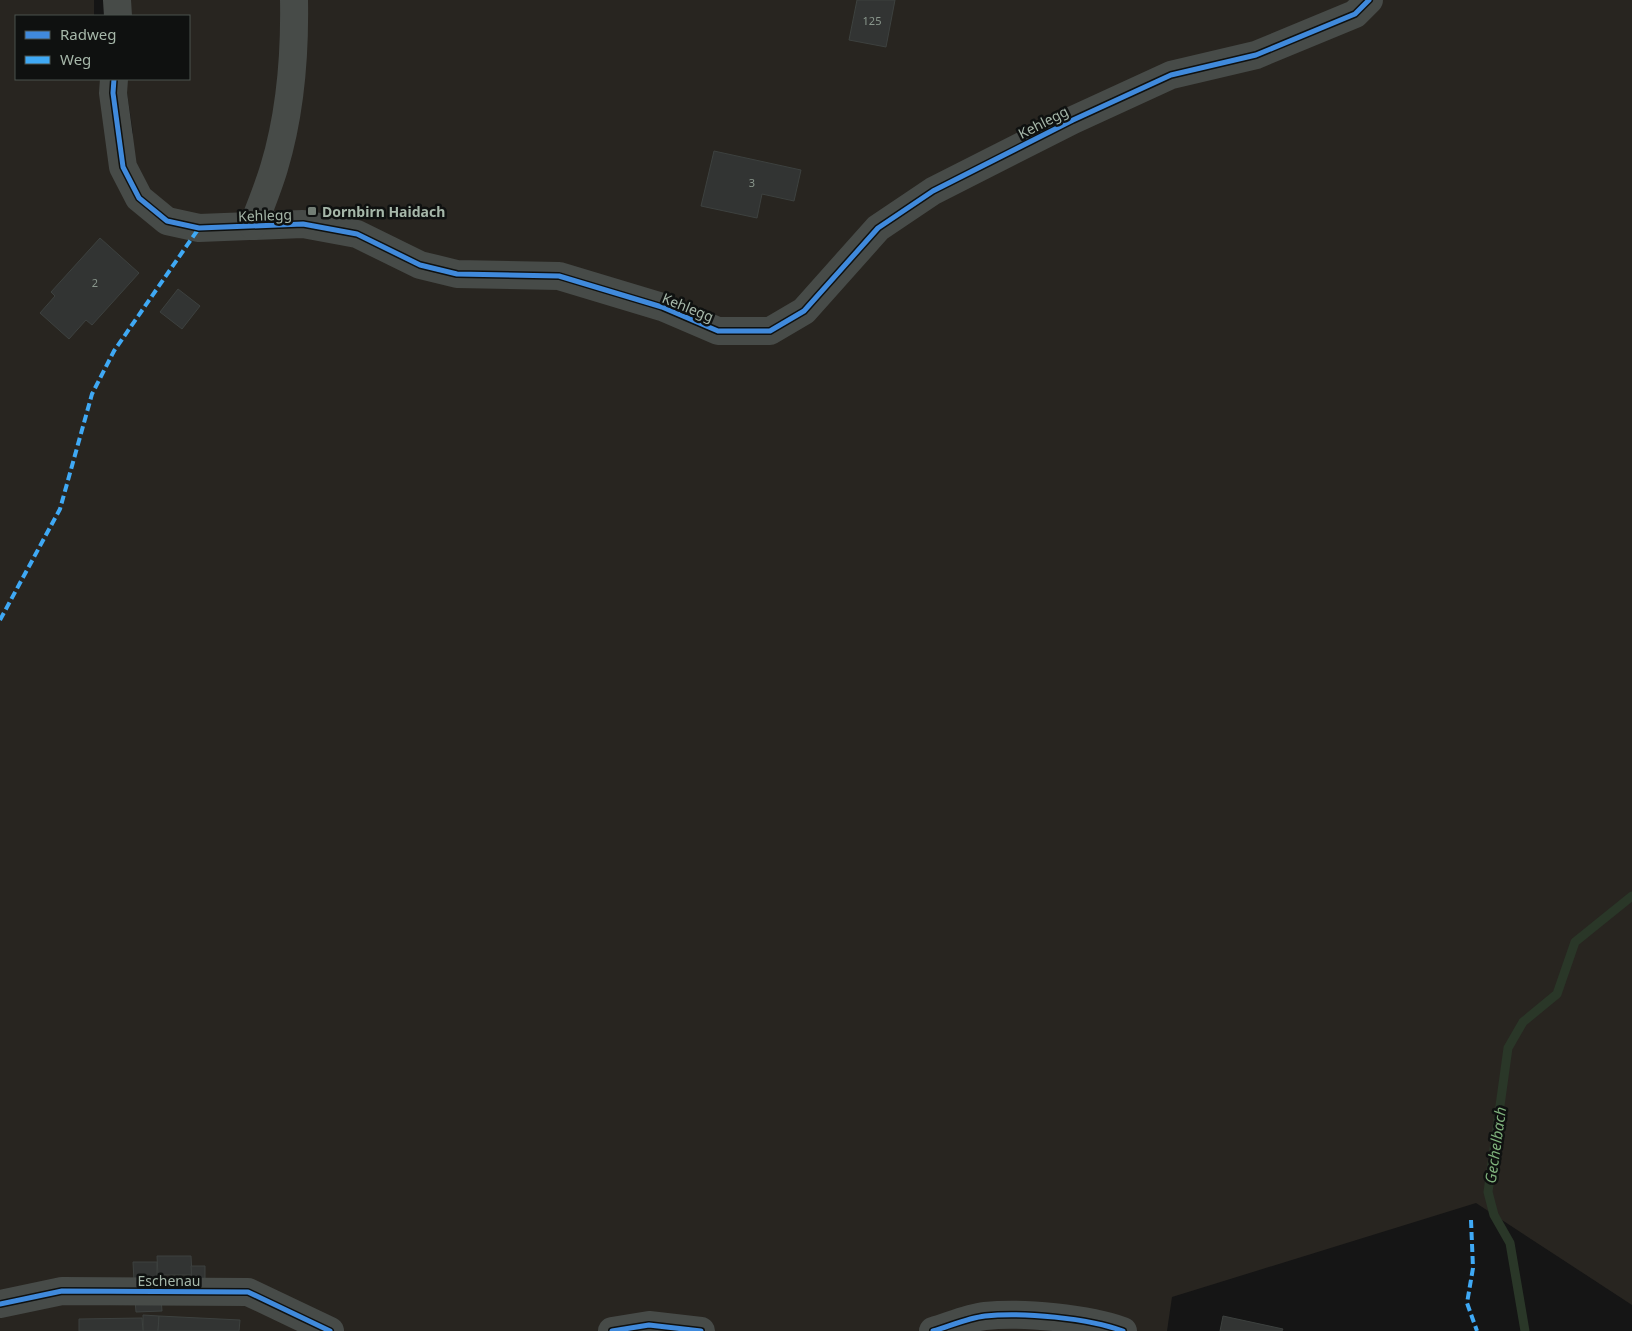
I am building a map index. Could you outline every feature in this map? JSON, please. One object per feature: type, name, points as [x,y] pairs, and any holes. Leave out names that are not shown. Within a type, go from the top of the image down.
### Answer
[{"type":"street","points":[[117,0],[118,15]]},
{"type":"street","name":"Kehlegg","points":[[252,226],[274,168],[290,94],[294,0]]},
{"type":"street","name":"Kehlegg","points":[[114,80],[113,93],[123,167],[138,198],[167,221],[199,228],[303,224],[357,234],[420,265],[458,274],[559,276],[662,307],[718,331],[770,331],[804,311],[878,228],[933,191],[1073,120],[1170,75],[1256,55],[1355,14],[1369,0]]},
{"type":"street","name":"Eschenau","points":[[0,1304],[62,1291],[248,1292],[330,1331]]},
{"type":"street","points":[[933,1331],[984,1316],[1034,1316],[1074,1320],[1123,1331]]},
{"type":"street","points":[[612,1331],[649,1325],[701,1331]]},
{"type":"shaded area","points":[[0,0],[94,0],[94,15],[15,15],[15,80],[101,80],[110,162],[133,133],[125,80],[190,80],[190,15],[126,15],[127,0],[1632,0],[1632,1305],[1476,1203],[1172,1297],[1167,1331],[0,1331]]},
{"type":"building","points":[[857,0],[895,0],[886,47],[849,40]]},
{"type":"building","points":[[714,151],[801,170],[794,201],[762,194],[757,218],[701,206]]},
{"type":"building","points":[[100,238],[139,273],[92,325],[86,320],[69,339],[40,313],[55,296],[51,292]]},
{"type":"building","points":[[178,289],[200,306],[182,329],[160,312]]},
{"type":"building","points":[[157,1256],[191,1256],[192,1275],[158,1275]]},
{"type":"building","points":[[133,1262],[157,1262],[157,1281],[134,1281]]},
{"type":"building","points":[[191,1266],[205,1266],[205,1279],[192,1280]]},
{"type":"building","points":[[161,1298],[162,1311],[136,1312],[135,1299]]},
{"type":"building","points":[[143,1315],[159,1316],[158,1331],[143,1331]]},
{"type":"building","points":[[159,1316],[240,1320],[239,1331],[158,1331]]},
{"type":"building","points":[[1223,1316],[1283,1329],[1282,1331],[1220,1331]]},
{"type":"building","points":[[142,1318],[143,1331],[79,1331],[79,1319]]},
{"type":"waterway","name":"Gechelbach","points":[[1525,1331],[1510,1243],[1494,1215],[1488,1192],[1508,1048],[1523,1022],[1557,994],[1575,942],[1632,896]]},
{"type":"marked path","points":[[0,620],[60,509],[92,394],[114,351],[199,228]]},
{"type":"marked path","points":[[1471,1220],[1473,1268],[1467,1303],[1477,1331]]},
{"type":"cycle path","points":[[114,80],[113,93],[123,167],[139,198],[167,221],[199,228],[303,224],[357,234],[420,265],[457,274],[559,276],[662,307],[718,331],[770,331],[804,311],[878,228],[933,191],[1073,120],[1171,75],[1256,55],[1355,14],[1369,0]]},
{"type":"cycle path","points":[[0,1304],[62,1291],[248,1292],[330,1331]]},
{"type":"cycle path","points":[[933,1331],[966,1320],[1000,1315],[1074,1319],[1109,1326],[1123,1331]]},
{"type":"cycle path","points":[[612,1331],[649,1325],[701,1331]]},
{"type":"place","name":"Dornbirn Haidach","points":[[312,211]]}]
